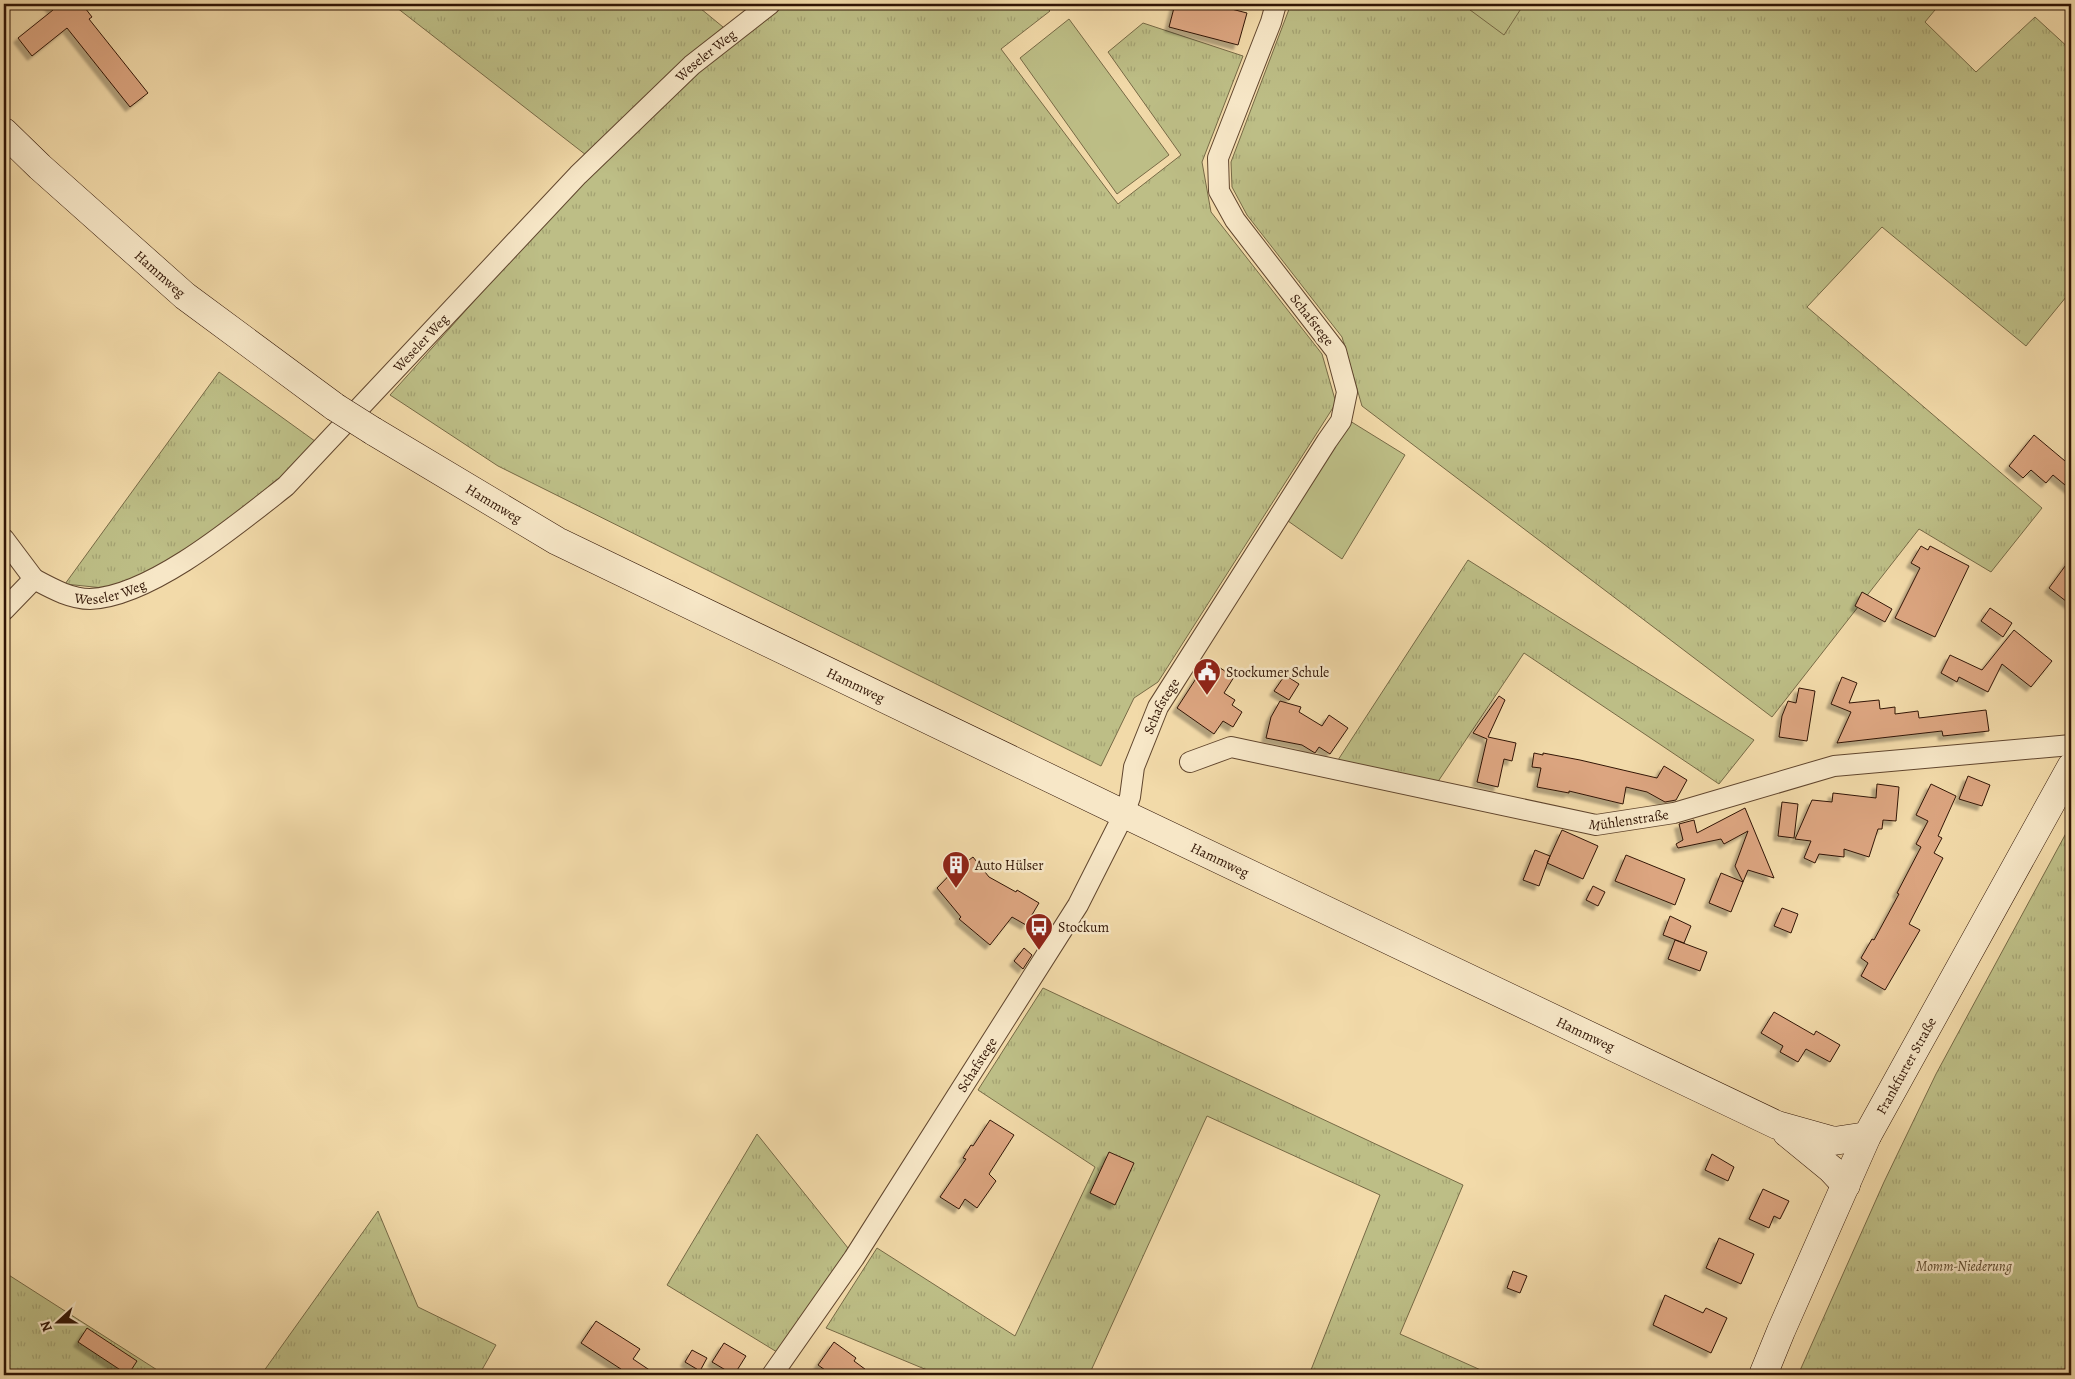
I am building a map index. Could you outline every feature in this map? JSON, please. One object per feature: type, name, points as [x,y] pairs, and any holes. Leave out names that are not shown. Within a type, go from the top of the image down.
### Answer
[{"type":"main road","name":"Hammweg","points":[[4,132],[40,168],[185,296],[336,407],[557,541],[1777,1125],[1834,1142],[1867,1136]]},
{"type":"main road","name":"Frankfurter Straße","points":[[1763,1375],[1838,1177],[1867,1136],[2071,767]]},
{"type":"main road","name":"Hammweg","points":[[1777,1125],[1838,1177]]},
{"type":"street","name":"Weseler Weg","points":[[4,539],[34,579],[61,594],[89,599],[115,595],[151,580],[182,562],[235,526],[286,486],[578,175],[692,65],[770,4]]},
{"type":"street","name":"Schafstege","points":[[772,1375],[854,1258],[1078,905],[1108,806],[1130,797],[1134,767],[1158,707],[1327,441],[1341,422],[1347,392],[1336,351],[1235,220],[1220,191],[1218,158],[1276,4]]},
{"type":"street","points":[[4,610],[34,579]]},
{"type":"street","name":"Mühlenstraße","points":[[1190,762],[1231,747],[1596,825],[1674,813],[1834,766],[2071,745]]},
{"type":"green space","points":[[392,4],[695,4],[723,27],[586,155]]},
{"type":"green space","points":[[787,4],[1043,4],[1050,11],[1001,49],[1118,204],[1181,155],[1108,52],[1143,23],[1243,56],[1202,162],[1211,212],[1322,354],[1336,403],[1158,682],[1134,698],[1101,766],[498,466],[390,395],[578,185],[696,72]]},
{"type":"green space","points":[[1291,4],[1940,4],[1925,22],[1976,72],[2035,17],[2071,50],[2071,291],[2026,346],[1882,227],[1807,307],[2042,508],[1991,572],[1919,529],[1772,717],[1362,406],[1342,337],[1247,215],[1232,187],[1231,162]]},
{"type":"green space","points":[[1462,4],[1524,4],[1504,35]]},
{"type":"green space","points":[[1069,19],[1169,155],[1117,194],[1020,58]]},
{"type":"green space","points":[[219,372],[319,444],[283,480],[187,553],[113,589],[65,584]]},
{"type":"green space","points":[[1350,421],[1405,455],[1342,559],[1288,521]]},
{"type":"green space","points":[[1468,560],[1754,740],[1719,784],[1524,653],[1437,783],[1338,760]]},
{"type":"green space","name":"Momm-Niederung","points":[[2071,824],[2071,1375],[1798,1375],[1884,1182],[1936,1074]]},
{"type":"green space","points":[[1043,988],[1463,1185],[1400,1334],[1492,1375],[1309,1375],[1380,1195],[1207,1116],[1089,1375],[939,1375],[826,1328],[877,1248],[1015,1336],[1095,1167],[978,1090]]},
{"type":"green space","points":[[757,1134],[848,1248],[804,1318],[777,1352],[667,1285]]},
{"type":"green space","points":[[378,1211],[418,1307],[496,1345],[479,1375],[261,1375]]},
{"type":"green space","points":[[4,1272],[165,1375],[4,1375]]},
{"type":"building","points":[[48,4],[82,4],[92,17],[89,19],[148,93],[130,107],[67,28],[32,56],[18,38],[53,10]]},
{"type":"building","points":[[1175,4],[1212,4],[1247,13],[1238,45],[1169,27]]},
{"type":"building","points":[[2034,435],[2071,466],[2071,490],[2053,475],[2046,483],[2031,470],[2023,478],[2009,466]]},
{"type":"building","points":[[1921,546],[1928,550],[1930,546],[1969,566],[1935,637],[1895,618],[1920,568],[1911,563]]},
{"type":"building","points":[[2071,558],[2071,605],[2049,588]]},
{"type":"building","points":[[1862,592],[1892,609],[1885,622],[1855,606]]},
{"type":"building","points":[[1990,608],[2012,623],[2003,637],[1981,621]]},
{"type":"building","points":[[2014,630],[2052,661],[2031,687],[2002,664],[1988,692],[1959,677],[1957,682],[1941,673],[1950,655],[1982,670]]},
{"type":"building","name":"Stockumer Schule","points":[[1208,660],[1234,677],[1224,693],[1235,700],[1232,705],[1242,712],[1233,727],[1223,721],[1214,734],[1177,708]]},
{"type":"building","points":[[1285,675],[1299,684],[1289,700],[1274,691]]},
{"type":"building","points":[[1842,677],[1857,683],[1849,703],[1879,700],[1880,709],[1895,707],[1895,714],[1918,711],[1919,718],[1986,710],[1989,731],[1943,736],[1942,731],[1837,743],[1851,712],[1831,704]]},
{"type":"building","points":[[1799,688],[1815,691],[1807,741],[1779,737],[1782,716],[1788,701],[1796,703]]},
{"type":"building","points":[[1499,696],[1505,700],[1488,737],[1516,743],[1512,761],[1504,759],[1498,787],[1477,782],[1487,739],[1473,733]]},
{"type":"building","points":[[1280,701],[1301,707],[1299,712],[1322,726],[1329,715],[1348,728],[1330,754],[1319,747],[1315,753],[1302,745],[1266,738],[1271,717]]},
{"type":"building","points":[[1534,753],[1580,760],[1657,778],[1664,766],[1687,780],[1676,800],[1665,802],[1647,792],[1626,787],[1623,804],[1569,791],[1569,793],[1537,787],[1541,768],[1532,767]]},
{"type":"building","points":[[1968,776],[1990,785],[1982,806],[1959,799]]},
{"type":"building","points":[[1877,784],[1899,787],[1896,821],[1883,820],[1882,829],[1878,829],[1869,857],[1844,849],[1844,857],[1819,854],[1815,863],[1804,858],[1811,841],[1795,839],[1812,800],[1832,802],[1833,793],[1876,798]]},
{"type":"building","points":[[1931,784],[1956,796],[1938,836],[1942,838],[1934,853],[1943,858],[1909,924],[1920,930],[1885,990],[1861,976],[1868,963],[1861,958],[1872,939],[1874,940],[1899,894],[1897,893],[1921,847],[1916,844],[1928,821],[1916,815]]},
{"type":"building","points":[[1782,802],[1798,804],[1794,838],[1778,836]]},
{"type":"building","points":[[1745,808],[1774,878],[1748,870],[1743,882],[1735,866],[1748,831],[1724,844],[1721,839],[1678,848],[1676,844],[1683,840],[1679,824],[1694,820],[1697,833]]},
{"type":"building","points":[[1562,830],[1598,846],[1583,879],[1547,863]]},
{"type":"building","points":[[1535,850],[1550,856],[1539,886],[1523,880]]},
{"type":"building","points":[[1626,855],[1685,879],[1675,905],[1615,881]]},
{"type":"building","points":[[973,857],[989,877],[1039,903],[1026,925],[1012,917],[990,945],[959,919],[961,917],[937,888],[963,861],[965,863]]},
{"type":"building","points":[[1721,873],[1743,882],[1731,912],[1709,903]]},
{"type":"building","points":[[1593,886],[1605,892],[1598,906],[1586,900]]},
{"type":"building","points":[[1782,908],[1798,914],[1791,933],[1774,926]]},
{"type":"building","points":[[1670,916],[1691,926],[1684,943],[1663,935]]},
{"type":"building","points":[[1675,940],[1707,952],[1700,971],[1668,959]]},
{"type":"building","points":[[1024,948],[1032,955],[1023,969],[1014,961]]},
{"type":"building","points":[[1774,1012],[1814,1035],[1816,1031],[1840,1045],[1830,1062],[1806,1049],[1798,1062],[1780,1052],[1783,1046],[1761,1033]]},
{"type":"building","points":[[990,1120],[1014,1135],[989,1174],[996,1181],[977,1208],[965,1199],[959,1209],[940,1197],[966,1159],[963,1158],[971,1145],[973,1146]]},
{"type":"building","points":[[1109,1152],[1134,1163],[1115,1205],[1090,1193]]},
{"type":"building","points":[[1712,1154],[1734,1167],[1728,1181],[1705,1170]]},
{"type":"building","points":[[1763,1189],[1789,1201],[1780,1219],[1774,1216],[1769,1228],[1749,1219]]},
{"type":"building","points":[[1719,1238],[1754,1254],[1741,1284],[1706,1268]]},
{"type":"building","points":[[1513,1271],[1527,1276],[1520,1293],[1507,1288]]},
{"type":"building","points":[[1665,1295],[1703,1313],[1706,1308],[1727,1318],[1711,1353],[1653,1325]]},
{"type":"building","points":[[596,1321],[640,1349],[633,1359],[657,1375],[630,1375],[581,1343]]},
{"type":"building","points":[[87,1328],[137,1361],[128,1375],[78,1342]]},
{"type":"building","points":[[834,1342],[856,1358],[854,1361],[873,1375],[832,1375],[818,1365]]},
{"type":"building","points":[[724,1343],[746,1356],[734,1375],[712,1362]]},
{"type":"building","points":[[692,1350],[707,1358],[700,1371],[685,1362]]},
{"type":"place","name":"Stockumer Schule","points":[[1207,696]]},
{"type":"place","name":"Auto Hülser","points":[[956,889]]},
{"type":"place","name":"Stockum","points":[[1039,951]]}]
